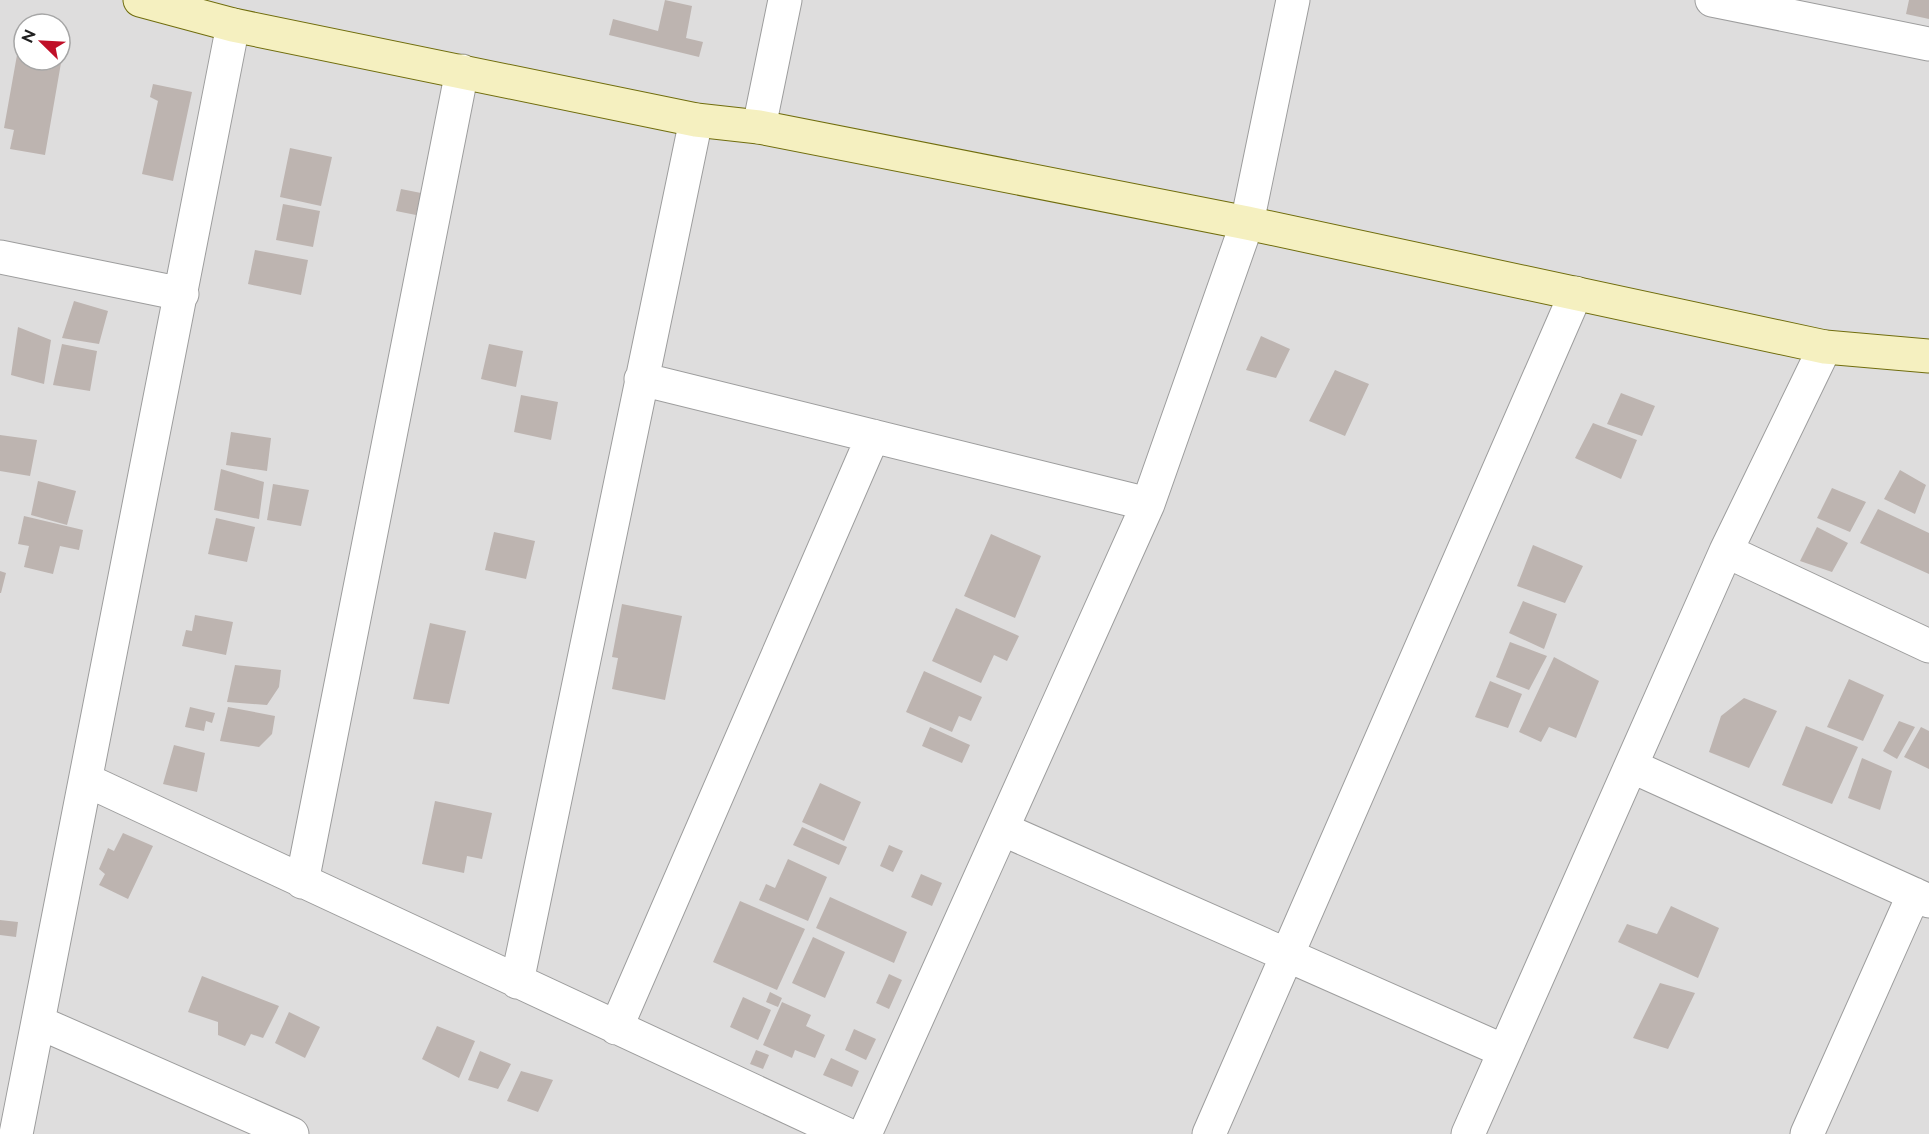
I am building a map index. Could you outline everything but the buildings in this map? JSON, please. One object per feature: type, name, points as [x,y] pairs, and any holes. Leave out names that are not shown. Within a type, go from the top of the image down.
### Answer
[{"type":"street","points":[[140,0],[233,25],[696,120],[759,127],[1247,223],[1825,347],[1929,356]]},
{"type":"street","points":[[759,127],[785,0]]},
{"type":"street","points":[[866,1134],[1148,504],[1247,223],[1293,0]]},
{"type":"street","points":[[1712,0],[1823,11],[1929,44]]},
{"type":"street","points":[[16,1134],[233,25]]},
{"type":"street","points":[[302,882],[462,71]]},
{"type":"street","points":[[518,982],[696,120]]},
{"type":"street","points":[[0,257],[182,294]]},
{"type":"street","points":[[1209,1134],[1576,293]]},
{"type":"street","points":[[1468,1134],[1726,551],[1825,347]]},
{"type":"street","points":[[641,379],[1148,504]]},
{"type":"street","points":[[616,1028],[873,436]]},
{"type":"street","points":[[1726,551],[1929,646]]},
{"type":"street","points":[[1631,766],[1922,897],[1808,1134]]},
{"type":"street","points":[[86,780],[846,1134]]},
{"type":"street","points":[[1002,830],[1504,1052]]},
{"type":"street","points":[[38,1022],[292,1134]]},
{"type":"shaded area","points":[[0,0],[1929,0],[1929,1134],[0,1134]]}]
